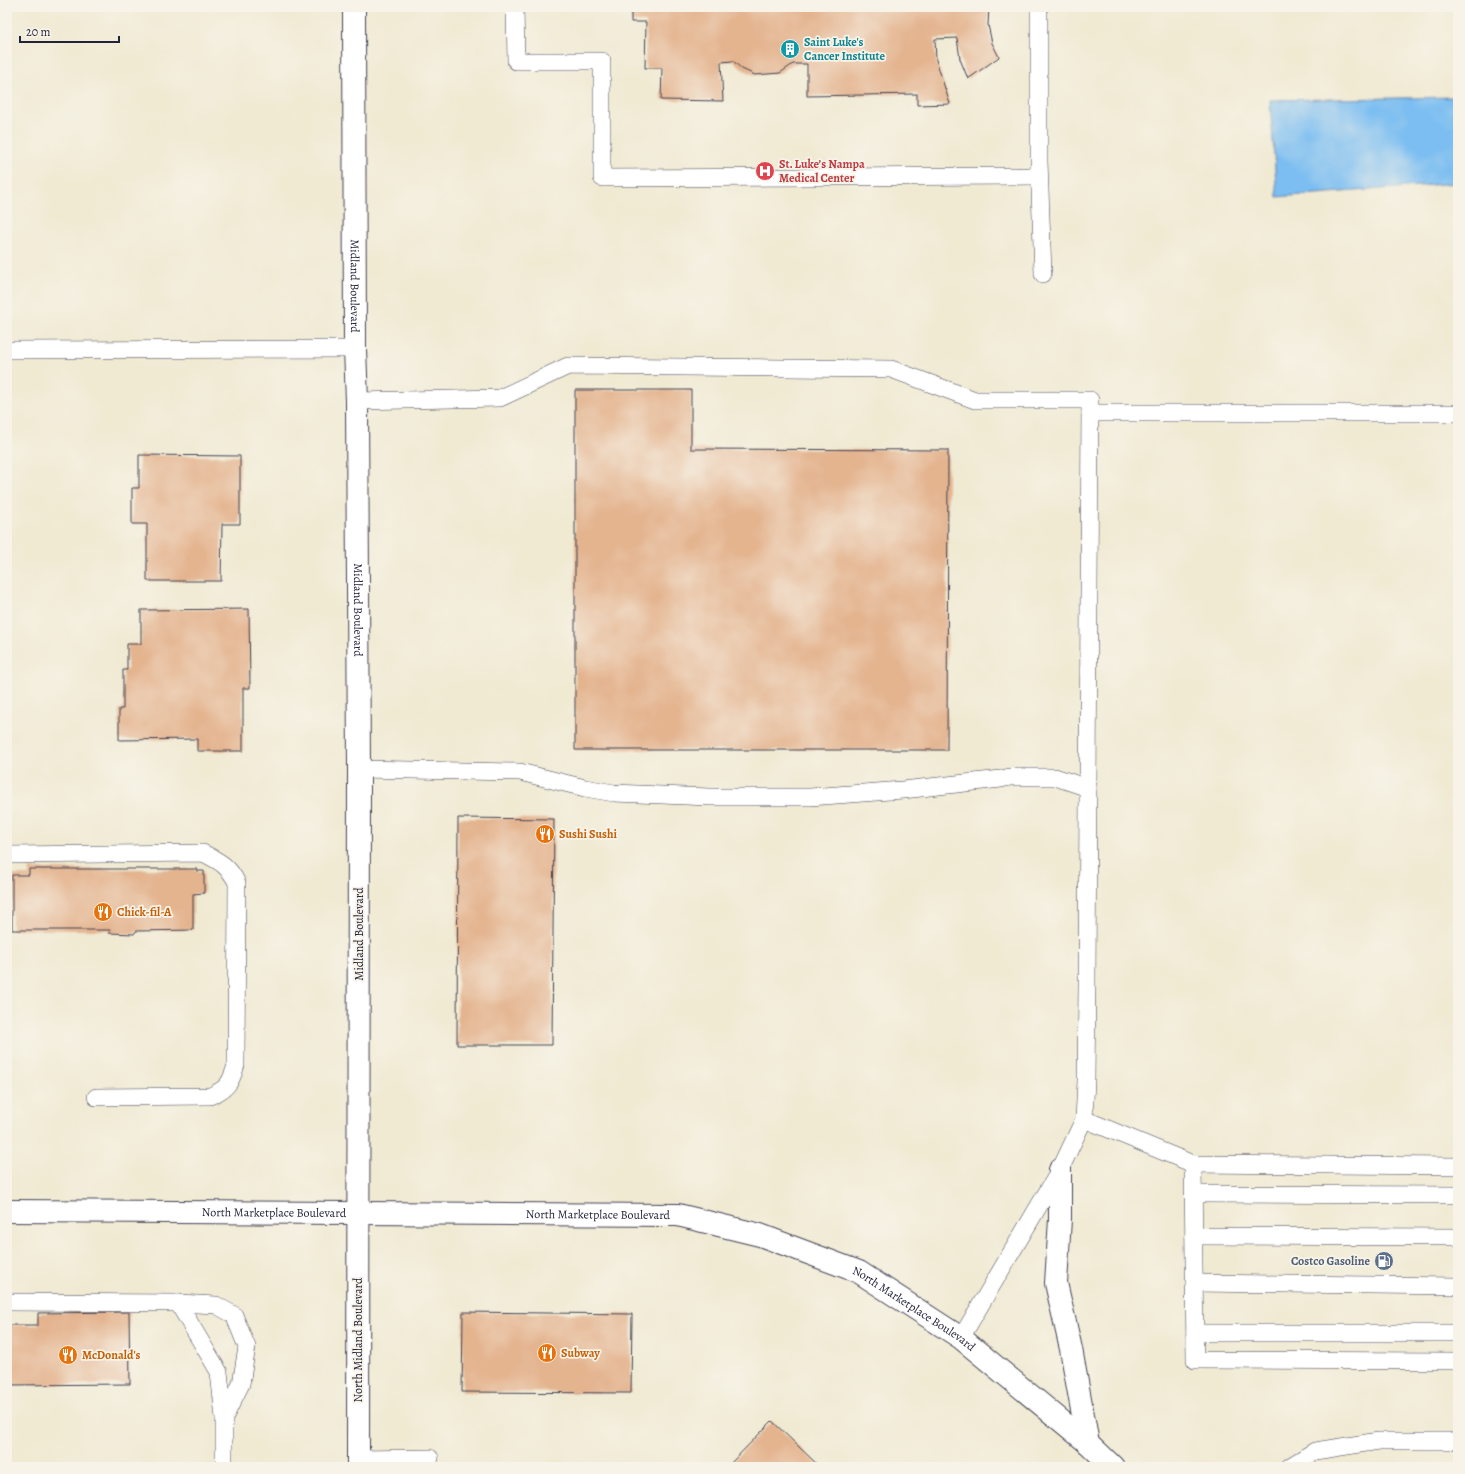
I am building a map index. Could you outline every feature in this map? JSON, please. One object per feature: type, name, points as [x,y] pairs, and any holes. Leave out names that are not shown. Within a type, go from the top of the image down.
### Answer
[{"type":"street","name":"Midland Boulevard","points":[[354,7],[355,349],[357,400],[359,770],[358,1213]]},
{"type":"street","points":[[1060,1170],[1060,1219],[1056,1283],[1071,1349],[1088,1443]]},
{"type":"street","name":"North Marketplace Boulevard","points":[[7,1211],[678,1215],[760,1235],[859,1272],[961,1338],[1088,1443],[1113,1467]]},
{"type":"street","name":"North Midland Boulevard","points":[[358,1213],[358,1463]]},
{"type":"lane","points":[[515,7],[516,61],[602,61],[602,178],[1039,176]]},
{"type":"lane","points":[[1039,7],[1039,176],[1042,274]]},
{"type":"lane","points":[[7,350],[355,349]]},
{"type":"lane","points":[[357,400],[500,398],[568,366],[891,369],[975,400],[1090,400],[1087,987],[1084,1119],[1060,1170],[961,1338]]},
{"type":"lane","points":[[1090,413],[1458,413]]},
{"type":"lane","points":[[359,770],[520,772],[585,788],[614,792],[709,797],[810,798],[903,790],[1010,777],[1055,777],[1088,788]]},
{"type":"lane","points":[[7,855],[203,853],[217,860],[233,873],[237,883],[236,1065],[228,1085],[222,1091],[210,1096],[96,1097]]},
{"type":"lane","points":[[1084,1119],[1193,1164],[1458,1166]]},
{"type":"lane","points":[[1193,1164],[1195,1360],[1458,1361]]},
{"type":"lane","points":[[1194,1194],[1458,1196]]},
{"type":"lane","points":[[1194,1236],[1458,1237]]},
{"type":"lane","points":[[1194,1283],[1458,1286]]},
{"type":"lane","points":[[7,1302],[178,1303],[216,1305],[234,1315],[248,1347],[241,1384],[224,1418]]},
{"type":"lane","points":[[178,1303],[219,1372],[224,1418],[224,1467]]},
{"type":"lane","points":[[1195,1333],[1458,1333]]},
{"type":"lane","points":[[1289,1467],[1314,1451],[1379,1441],[1458,1441]]},
{"type":"lane","points":[[358,1463],[430,1458]]},
{"type":"water","points":[[1458,97],[1458,183],[1277,197],[1270,100]]},
{"type":"building","name":"Saint Luke's Cancer Institute","points":[[631,7],[989,7],[988,25],[992,43],[999,57],[968,79],[960,59],[957,38],[935,39],[936,60],[950,104],[917,105],[917,94],[807,96],[807,64],[793,64],[780,73],[755,75],[742,69],[733,61],[721,62],[723,101],[661,100],[662,68],[645,68],[646,22],[631,22]]},
{"type":"building","points":[[575,390],[691,390],[691,449],[948,450],[947,750],[575,750]]},
{"type":"building","points":[[139,455],[240,456],[240,524],[222,524],[221,581],[147,581],[147,524],[132,524],[132,488],[139,488]]},
{"type":"building","points":[[249,609],[250,688],[243,688],[243,751],[197,751],[197,739],[119,740],[119,709],[123,709],[123,670],[127,670],[127,644],[141,644],[141,610]]},
{"type":"building","points":[[458,818],[554,819],[552,1045],[457,1045]]},
{"type":"building","name":"Chick-fil-A","points":[[29,869],[197,869],[198,871],[204,871],[204,893],[193,894],[193,930],[136,931],[134,934],[109,933],[110,930],[12,930],[12,875],[29,875]]},
{"type":"building","name":"McDonald's","points":[[129,1312],[130,1384],[7,1385],[7,1325],[38,1325],[38,1313]]},
{"type":"building","name":"Subway","points":[[463,1312],[632,1314],[631,1393],[462,1392]]},
{"type":"building","points":[[772,1421],[820,1467],[727,1467]]},
{"type":"place","name":"Saint Luke's Cancer Institute","points":[[790,49]]},
{"type":"place","name":"St. Luke’s Nampa Medical Center","points":[[765,171]]},
{"type":"place","name":"Sushi Sushi","points":[[545,834]]},
{"type":"place","name":"Chick-fil-A","points":[[103,912]]},
{"type":"place","name":"Costco Gasoline","points":[[1384,1261]]},
{"type":"place","name":"Subway","points":[[547,1353]]},
{"type":"place","name":"McDonald's","points":[[68,1355]]}]
